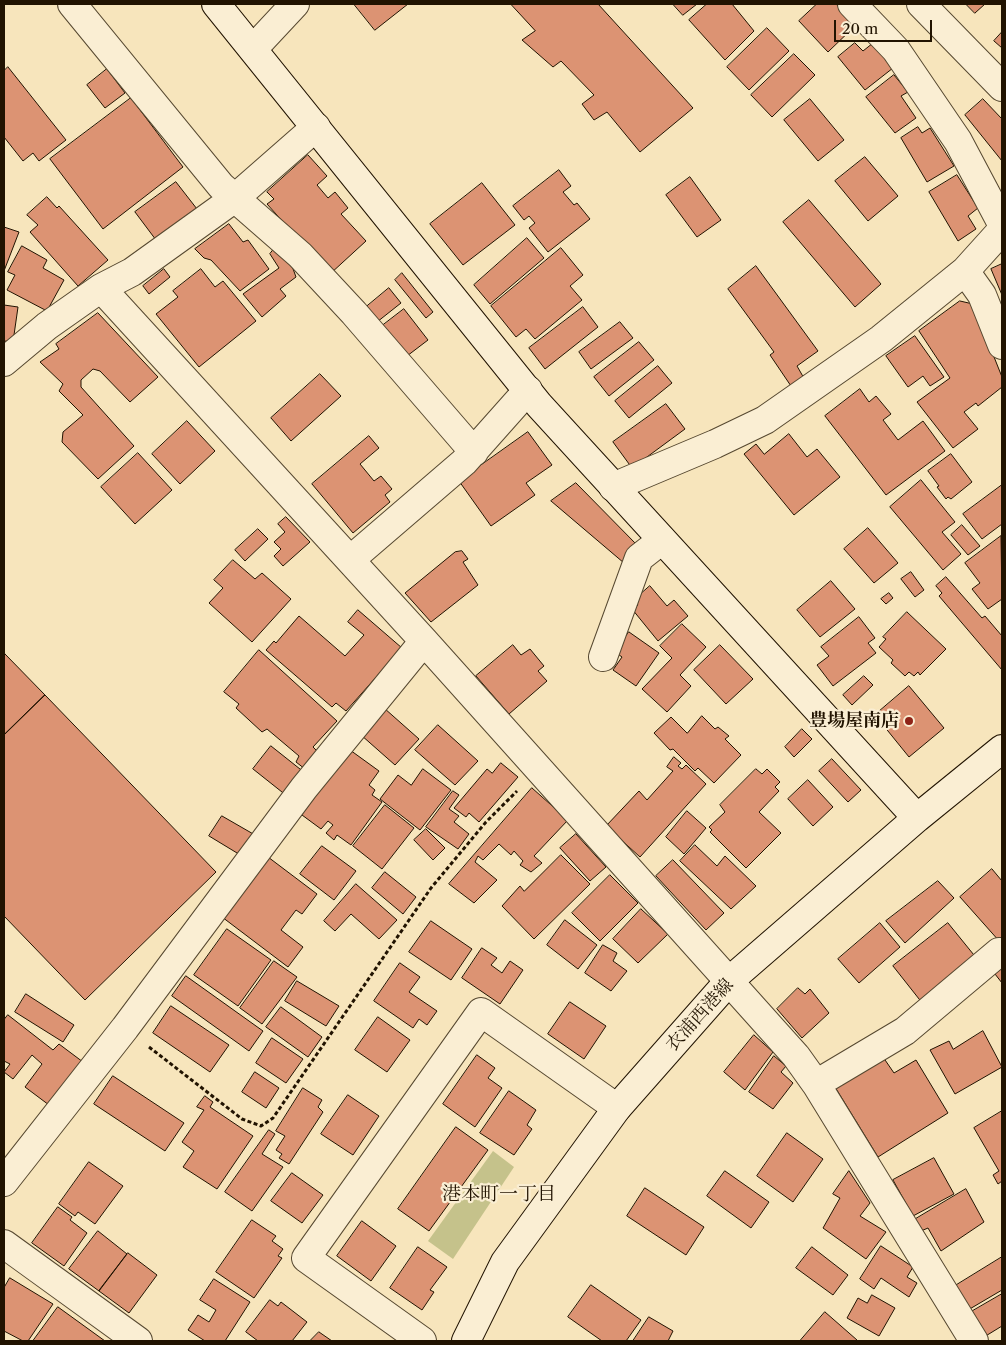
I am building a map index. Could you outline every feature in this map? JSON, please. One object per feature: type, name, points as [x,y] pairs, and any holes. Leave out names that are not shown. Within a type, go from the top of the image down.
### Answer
[{"type":"street","points":[[72,4],[221,186],[300,255],[354,313],[474,452]]},
{"type":"street","points":[[216,4],[528,390],[613,487],[917,818]]},
{"type":"street","points":[[253,49],[295,4]]},
{"type":"street","points":[[852,4],[896,50],[958,140],[1002,224]]},
{"type":"street","points":[[921,4],[1002,87]]},
{"type":"street","points":[[4,362],[47,326],[101,288],[132,272],[235,198],[316,127]]},
{"type":"street","points":[[613,487],[715,444],[765,420],[881,340],[965,271],[1002,230]]},
{"type":"street","points":[[965,271],[982,296],[1002,345]]},
{"type":"street","points":[[101,288],[424,641],[796,1056],[816,1084],[974,1341]]},
{"type":"street","points":[[350,560],[474,452],[528,390]]},
{"type":"street","points":[[603,657],[639,558],[662,540]]},
{"type":"street","points":[[4,1182],[125,1028],[304,788],[424,641]]},
{"type":"street","name":"衣浦西港線","points":[[466,1341],[505,1262],[617,1108],[729,981],[917,818],[1002,749]]},
{"type":"street","points":[[816,1084],[905,1031],[999,952]]},
{"type":"street","points":[[422,1341],[306,1258],[481,1012],[617,1108]]},
{"type":"street","points":[[4,1244],[138,1341]]},
{"type":"path","points":[[125,1028],[215,1100],[242,1119],[261,1126],[273,1118],[439,878],[486,822],[539,770]]},
{"type":"shaded area","points":[[493,1151],[514,1167],[453,1259],[428,1241]]},
{"type":"building","points":[[354,4],[408,4],[375,30]]},
{"type":"building","points":[[511,4],[598,4],[693,108],[640,152],[607,112],[594,120],[582,104],[594,95],[561,61],[553,67],[522,40],[535,31]]},
{"type":"building","points":[[673,4],[697,4],[683,15]]},
{"type":"building","points":[[707,4],[732,4],[754,31],[725,60],[689,20]]},
{"type":"building","points":[[817,4],[836,4],[856,25],[828,52],[799,21]]},
{"type":"building","points":[[966,4],[985,4],[975,13]]},
{"type":"building","points":[[767,28],[789,51],[749,90],[727,67]]},
{"type":"building","points":[[1002,32],[1002,48],[994,41]]},
{"type":"building","points":[[855,43],[863,51],[873,43],[893,68],[865,90],[838,57]]},
{"type":"building","points":[[794,54],[815,75],[772,117],[751,95]]},
{"type":"building","points":[[8,67],[66,140],[39,161],[33,153],[23,161],[4,137],[4,71]]},
{"type":"building","points":[[107,69],[125,93],[105,108],[87,85]]},
{"type":"building","points":[[894,75],[908,92],[901,96],[916,118],[895,133],[866,97]]},
{"type":"building","points":[[131,98],[183,167],[103,229],[50,159]]},
{"type":"building","points":[[810,99],[844,140],[818,161],[784,120]]},
{"type":"building","points":[[983,99],[1002,119],[1002,161],[965,115]]},
{"type":"building","points":[[918,127],[922,133],[930,128],[954,166],[927,182],[901,138]]},
{"type":"building","points":[[308,155],[327,176],[317,185],[328,198],[335,192],[348,208],[341,214],[366,241],[330,274],[267,204],[274,199],[267,192]]},
{"type":"building","points":[[865,157],[898,196],[868,221],[835,181]]},
{"type":"building","points":[[559,170],[571,186],[563,192],[574,205],[577,203],[590,219],[548,252],[529,228],[535,223],[529,216],[524,220],[513,206]]},
{"type":"building","points":[[957,175],[978,208],[968,216],[976,229],[958,241],[929,192]]},
{"type":"building","points":[[690,177],[721,220],[697,237],[666,195]]},
{"type":"building","points":[[176,182],[197,209],[156,240],[135,212]]},
{"type":"building","points":[[482,183],[515,225],[463,265],[430,224]]},
{"type":"building","points":[[47,197],[57,208],[59,206],[108,260],[78,286],[30,232],[38,225],[27,215]]},
{"type":"building","points":[[809,200],[881,284],[855,307],[783,222]]},
{"type":"building","points":[[229,224],[243,242],[248,240],[269,269],[240,291],[211,260],[204,258],[195,249]]},
{"type":"building","points":[[4,227],[19,232],[4,271]]},
{"type":"building","points":[[527,238],[544,258],[490,304],[474,285]]},
{"type":"building","points":[[22,246],[47,260],[43,268],[64,280],[47,311],[7,290],[15,275],[8,272]]},
{"type":"building","points":[[561,248],[583,275],[570,286],[582,300],[535,339],[526,329],[516,337],[491,306]]},
{"type":"building","points":[[274,249],[292,266],[296,277],[280,289],[286,296],[262,317],[243,294],[279,268],[270,254]]},
{"type":"building","points":[[1002,264],[1002,295],[991,269]]},
{"type":"building","points":[[756,266],[818,351],[797,366],[805,380],[793,389],[770,355],[774,352],[728,289]]},
{"type":"building","points":[[164,269],[170,277],[149,294],[143,286]]},
{"type":"building","points":[[201,269],[215,287],[223,281],[256,321],[199,367],[156,314],[178,297],[173,291]]},
{"type":"building","points":[[402,273],[433,312],[426,318],[395,280]]},
{"type":"building","points":[[389,288],[401,303],[377,322],[365,308]]},
{"type":"building","points":[[960,301],[973,304],[1002,377],[1002,387],[978,406],[976,403],[964,412],[978,429],[953,448],[917,402],[950,378],[919,331]]},
{"type":"building","points":[[4,305],[18,307],[13,342],[4,341]]},
{"type":"building","points":[[583,307],[598,327],[545,369],[529,348]]},
{"type":"building","points":[[404,309],[428,340],[407,356],[382,326]]},
{"type":"building","points":[[98,313],[158,377],[130,402],[100,371],[93,369],[81,380],[81,387],[134,446],[98,479],[62,442],[63,432],[83,415],[59,391],[63,384],[40,362],[59,349],[56,344]]},
{"type":"building","points":[[620,322],[633,338],[591,369],[579,352]]},
{"type":"building","points":[[915,336],[944,377],[930,386],[923,376],[908,387],[886,356]]},
{"type":"building","points":[[639,342],[654,360],[609,396],[594,377]]},
{"type":"building","points":[[658,366],[672,383],[629,418],[615,401]]},
{"type":"building","points":[[320,374],[341,396],[291,441],[271,418]]},
{"type":"building","points":[[860,389],[869,402],[876,396],[891,414],[883,420],[898,440],[923,421],[945,451],[886,495],[825,416]]},
{"type":"building","points":[[666,404],[685,429],[632,468],[613,442]]},
{"type":"building","points":[[187,421],[215,451],[180,484],[152,454]]},
{"type":"building","points":[[528,432],[552,465],[526,483],[535,495],[491,526],[459,481]]},
{"type":"building","points":[[789,434],[807,457],[817,449],[840,477],[794,515],[744,454],[756,444],[764,454]]},
{"type":"building","points":[[369,436],[379,448],[360,464],[374,481],[381,476],[392,489],[385,495],[390,502],[353,533],[312,484]]},
{"type":"building","points":[[138,453],[172,490],[135,524],[101,487]]},
{"type":"building","points":[[951,454],[972,482],[951,499],[948,497],[946,499],[928,471]]},
{"type":"building","points":[[921,480],[955,522],[942,532],[961,554],[943,570],[890,507]]},
{"type":"building","points":[[576,483],[637,545],[624,563],[551,501]]},
{"type":"building","points":[[1002,485],[1002,524],[982,539],[963,514]]},
{"type":"building","points":[[286,517],[310,542],[283,566],[274,556],[281,549],[274,542],[285,532],[278,524]]},
{"type":"building","points":[[962,525],[980,546],[968,555],[951,535]]},
{"type":"building","points":[[868,528],[898,563],[874,583],[844,549]]},
{"type":"building","points":[[258,529],[268,539],[245,561],[235,550]]},
{"type":"building","points":[[1001,536],[1002,599],[988,609],[972,589],[980,583],[965,563]]},
{"type":"building","points":[[462,551],[468,559],[463,562],[478,585],[431,622],[405,593],[455,552]]},
{"type":"building","points":[[233,560],[255,579],[262,573],[291,599],[252,642],[209,603],[223,588],[214,580]]},
{"type":"building","points":[[911,572],[924,590],[915,597],[901,579]]},
{"type":"building","points":[[946,577],[982,618],[985,616],[1002,636],[1002,670],[939,596],[942,593],[936,586]]},
{"type":"building","points":[[831,581],[855,609],[820,637],[797,610]]},
{"type":"building","points":[[650,586],[667,606],[674,600],[688,616],[658,641],[632,609],[638,605],[634,600]]},
{"type":"building","points":[[889,593],[893,598],[886,604],[881,599]]},
{"type":"building","points":[[358,610],[402,648],[346,711],[336,703],[332,707],[266,650],[274,641],[276,643],[299,616],[345,656],[364,635],[348,622]]},
{"type":"building","points":[[907,612],[946,649],[920,675],[918,672],[914,676],[909,672],[905,676],[891,663],[893,660],[879,647],[886,639],[883,637]]},
{"type":"building","points":[[859,617],[875,638],[868,643],[876,653],[833,686],[817,665],[829,656],[821,647]]},
{"type":"building","points":[[682,624],[706,647],[680,675],[691,686],[667,712],[642,689],[672,658],[660,646]]},
{"type":"building","points":[[629,632],[659,653],[636,686],[613,670],[622,657],[615,652]]},
{"type":"building","points":[[513,645],[521,655],[530,649],[544,666],[538,671],[547,681],[509,714],[476,676]]},
{"type":"building","points":[[720,645],[753,679],[726,704],[694,670]]},
{"type":"building","points":[[259,650],[337,721],[313,747],[318,752],[305,769],[296,762],[299,756],[267,729],[262,732],[236,708],[239,704],[224,692]]},
{"type":"building","points":[[4,655],[45,695],[4,735]]},
{"type":"building","points":[[864,676],[873,685],[852,705],[843,695]]},
{"type":"building","name":"豊場屋南店","points":[[909,686],[944,728],[909,757],[875,715]]},
{"type":"building","points":[[45,695],[216,872],[85,1000],[4,916],[4,735]]},
{"type":"building","points":[[384,708],[419,739],[395,765],[361,735]]},
{"type":"building","points":[[702,716],[715,729],[718,727],[729,736],[725,739],[741,755],[714,783],[698,768],[695,771],[673,749],[670,750],[654,733],[671,717],[687,733]]},
{"type":"building","points":[[438,725],[478,761],[455,785],[415,750]]},
{"type":"building","points":[[802,729],[812,739],[794,757],[785,747]]},
{"type":"building","points":[[271,746],[305,773],[287,796],[253,769]]},
{"type":"building","points":[[350,750],[379,771],[369,785],[375,790],[372,795],[382,802],[351,845],[337,835],[334,840],[326,833],[333,825],[328,821],[321,829],[302,815]]},
{"type":"building","points":[[674,757],[681,763],[678,766],[682,769],[686,765],[706,784],[640,857],[606,826],[639,791],[647,800],[673,771],[667,767]]},
{"type":"building","points":[[832,759],[861,790],[848,802],[819,771]]},
{"type":"building","points":[[501,763],[518,777],[479,822],[469,813],[466,817],[454,808],[487,769],[492,773]]},
{"type":"building","points":[[423,769],[451,790],[420,830],[380,799],[398,775],[411,785]]},
{"type":"building","points":[[756,769],[762,774],[767,769],[780,782],[775,787],[779,791],[759,812],[781,833],[746,868],[710,832],[712,830],[709,827],[725,812],[720,805]]},
{"type":"building","points":[[808,780],[833,807],[813,826],[788,799]]},
{"type":"building","points":[[532,788],[568,820],[534,856],[542,863],[531,872],[520,865],[523,861],[514,851],[511,855],[499,844],[483,860],[478,856],[475,862],[497,880],[474,903],[449,884]]},
{"type":"building","points":[[453,791],[459,795],[449,809],[459,816],[454,822],[469,834],[458,849],[426,827]]},
{"type":"building","points":[[385,805],[414,828],[382,869],[353,846]]},
{"type":"building","points":[[687,811],[706,828],[684,854],[666,837]]},
{"type":"building","points":[[222,816],[255,835],[242,856],[209,836]]},
{"type":"building","points":[[426,829],[445,848],[433,860],[414,840]]},
{"type":"building","points":[[576,834],[606,867],[590,881],[560,848]]},
{"type":"building","points":[[695,845],[717,866],[725,856],[756,886],[731,909],[680,861]]},
{"type":"building","points":[[322,846],[356,871],[334,900],[300,874]]},
{"type":"building","points":[[561,855],[590,884],[534,939],[502,906],[520,886],[524,891]]},
{"type":"building","points":[[268,857],[317,894],[302,914],[296,910],[281,930],[303,947],[288,967],[222,917]]},
{"type":"building","points":[[673,860],[724,913],[706,930],[656,876]]},
{"type":"building","points":[[992,869],[1002,881],[1002,940],[1000,942],[960,897]]},
{"type":"building","points":[[385,872],[416,897],[403,914],[372,888]]},
{"type":"building","points":[[610,875],[638,903],[600,941],[572,913]]},
{"type":"building","points":[[938,881],[954,898],[905,943],[886,921]]},
{"type":"building","points":[[356,884],[397,920],[379,939],[351,914],[335,931],[324,921]]},
{"type":"building","points":[[641,909],[668,934],[638,963],[613,939]]},
{"type":"building","points":[[565,920],[597,945],[578,969],[547,945]]},
{"type":"building","points":[[431,921],[472,949],[451,980],[409,952]]},
{"type":"building","points":[[880,923],[900,947],[859,983],[838,959]]},
{"type":"building","points":[[948,923],[978,960],[923,1004],[893,966]]},
{"type":"building","points":[[227,929],[271,960],[238,1006],[194,975]]},
{"type":"building","points":[[603,945],[617,953],[613,961],[627,971],[611,991],[585,973]]},
{"type":"building","points":[[482,948],[497,958],[491,965],[502,973],[510,961],[523,970],[500,1004],[462,978]]},
{"type":"building","points":[[274,961],[297,977],[262,1024],[240,1008]]},
{"type":"building","points":[[400,963],[420,977],[409,992],[437,1011],[427,1025],[419,1019],[413,1028],[374,1001]]},
{"type":"building","points":[[1002,968],[1002,983],[995,974]]},
{"type":"building","points":[[186,976],[263,1031],[249,1051],[172,996]]},
{"type":"building","points":[[297,981],[339,1006],[326,1026],[285,1001]]},
{"type":"building","points":[[798,988],[805,994],[810,989],[829,1013],[802,1038],[777,1009]]},
{"type":"building","points":[[26,994],[74,1025],[63,1042],[15,1012]]},
{"type":"building","points":[[570,1002],[606,1026],[584,1059],[548,1034]]},
{"type":"building","points":[[171,1006],[229,1045],[210,1072],[153,1033]]},
{"type":"building","points":[[281,1007],[322,1037],[308,1057],[266,1027]]},
{"type":"building","points":[[8,1015],[53,1050],[59,1044],[83,1062],[49,1105],[25,1087],[42,1064],[32,1055],[13,1079],[4,1072],[10,1064],[4,1061],[4,1020]]},
{"type":"building","points":[[378,1017],[410,1040],[387,1072],[355,1050]]},
{"type":"building","points":[[983,1031],[1002,1067],[955,1094],[930,1050],[949,1041],[953,1049]]},
{"type":"building","points":[[754,1035],[773,1052],[745,1090],[724,1072]]},
{"type":"building","points":[[272,1038],[303,1059],[286,1083],[256,1063]]},
{"type":"building","points":[[477,1055],[495,1068],[488,1078],[502,1088],[475,1127],[443,1104]]},
{"type":"building","points":[[774,1056],[786,1066],[781,1072],[793,1083],[773,1109],[749,1092]]},
{"type":"building","points":[[883,1057],[894,1073],[916,1060],[948,1113],[878,1157],[835,1087]]},
{"type":"building","points":[[255,1072],[279,1088],[266,1108],[242,1092]]},
{"type":"building","points":[[113,1076],[184,1123],[165,1151],[94,1104]]},
{"type":"building","points":[[303,1088],[322,1100],[318,1107],[323,1112],[289,1164],[279,1158],[282,1154],[276,1150],[285,1136],[276,1131]]},
{"type":"building","points":[[509,1091],[536,1110],[527,1125],[532,1129],[514,1155],[480,1133]]},
{"type":"building","points":[[348,1095],[379,1116],[353,1155],[321,1134]]},
{"type":"building","points":[[205,1096],[213,1102],[210,1107],[253,1136],[217,1189],[183,1167],[194,1151],[182,1142],[204,1110],[197,1107]]},
{"type":"building","points":[[1002,1111],[1002,1181],[998,1184],[993,1175],[999,1171],[974,1128]]},
{"type":"building","points":[[456,1127],[488,1150],[429,1231],[398,1209]]},
{"type":"building","points":[[269,1130],[275,1134],[262,1154],[283,1167],[252,1211],[225,1192]]},
{"type":"building","points":[[787,1133],[823,1159],[793,1202],[757,1176]]},
{"type":"building","points":[[934,1158],[954,1194],[913,1216],[893,1180]]},
{"type":"building","points":[[89,1162],[123,1186],[95,1224],[78,1212],[75,1216],[59,1204]]},
{"type":"building","points":[[725,1171],[769,1202],[751,1228],[707,1196]]},
{"type":"building","points":[[849,1171],[870,1203],[860,1216],[886,1232],[866,1259],[823,1228],[840,1198],[833,1194]]},
{"type":"building","points":[[292,1173],[323,1195],[302,1223],[271,1201]]},
{"type":"building","points":[[645,1188],[704,1227],[686,1255],[627,1216]]},
{"type":"building","points":[[966,1189],[984,1222],[941,1251],[928,1228],[921,1231],[914,1220]]},
{"type":"building","points":[[58,1207],[72,1217],[70,1220],[87,1233],[64,1266],[32,1243]]},
{"type":"building","points":[[252,1220],[276,1236],[272,1241],[283,1249],[278,1256],[282,1258],[254,1298],[216,1272]]},
{"type":"building","points":[[362,1221],[396,1246],[371,1281],[337,1256]]},
{"type":"building","points":[[98,1231],[127,1254],[99,1291],[69,1269]]},
{"type":"building","points":[[881,1246],[913,1267],[907,1277],[917,1283],[909,1297],[881,1278],[874,1289],[860,1279]]},
{"type":"building","points":[[418,1247],[447,1267],[430,1290],[434,1292],[422,1310],[390,1288]]},
{"type":"building","points":[[812,1247],[848,1275],[833,1295],[796,1268]]},
{"type":"building","points":[[128,1253],[157,1275],[129,1313],[99,1291]]},
{"type":"building","points":[[1002,1257],[1002,1290],[968,1310],[955,1286]]},
{"type":"building","points":[[10,1278],[53,1304],[28,1341],[23,1341],[4,1331],[4,1288]]},
{"type":"building","points":[[214,1279],[250,1302],[225,1341],[205,1341],[188,1330],[198,1315],[209,1322],[216,1310],[200,1300]]},
{"type":"building","points":[[591,1285],[641,1320],[626,1341],[602,1341],[568,1317]]},
{"type":"building","points":[[1002,1294],[1002,1326],[984,1337],[971,1312]]},
{"type":"building","points":[[872,1295],[895,1308],[879,1336],[847,1318],[858,1298],[867,1303]]},
{"type":"building","points":[[270,1300],[278,1306],[281,1302],[307,1322],[292,1341],[258,1341],[246,1332]]},
{"type":"building","points":[[58,1307],[105,1341],[33,1341]]},
{"type":"building","points":[[825,1312],[857,1340],[800,1341]]},
{"type":"building","points":[[649,1317],[673,1331],[668,1341],[633,1341]]},
{"type":"building","points":[[319,1332],[332,1341],[310,1341]]},
{"type":"place","name":"豊場屋南店","points":[[909,721]]},
{"type":"district","name":"港本町一丁目","points":[[499,1195]]}]
